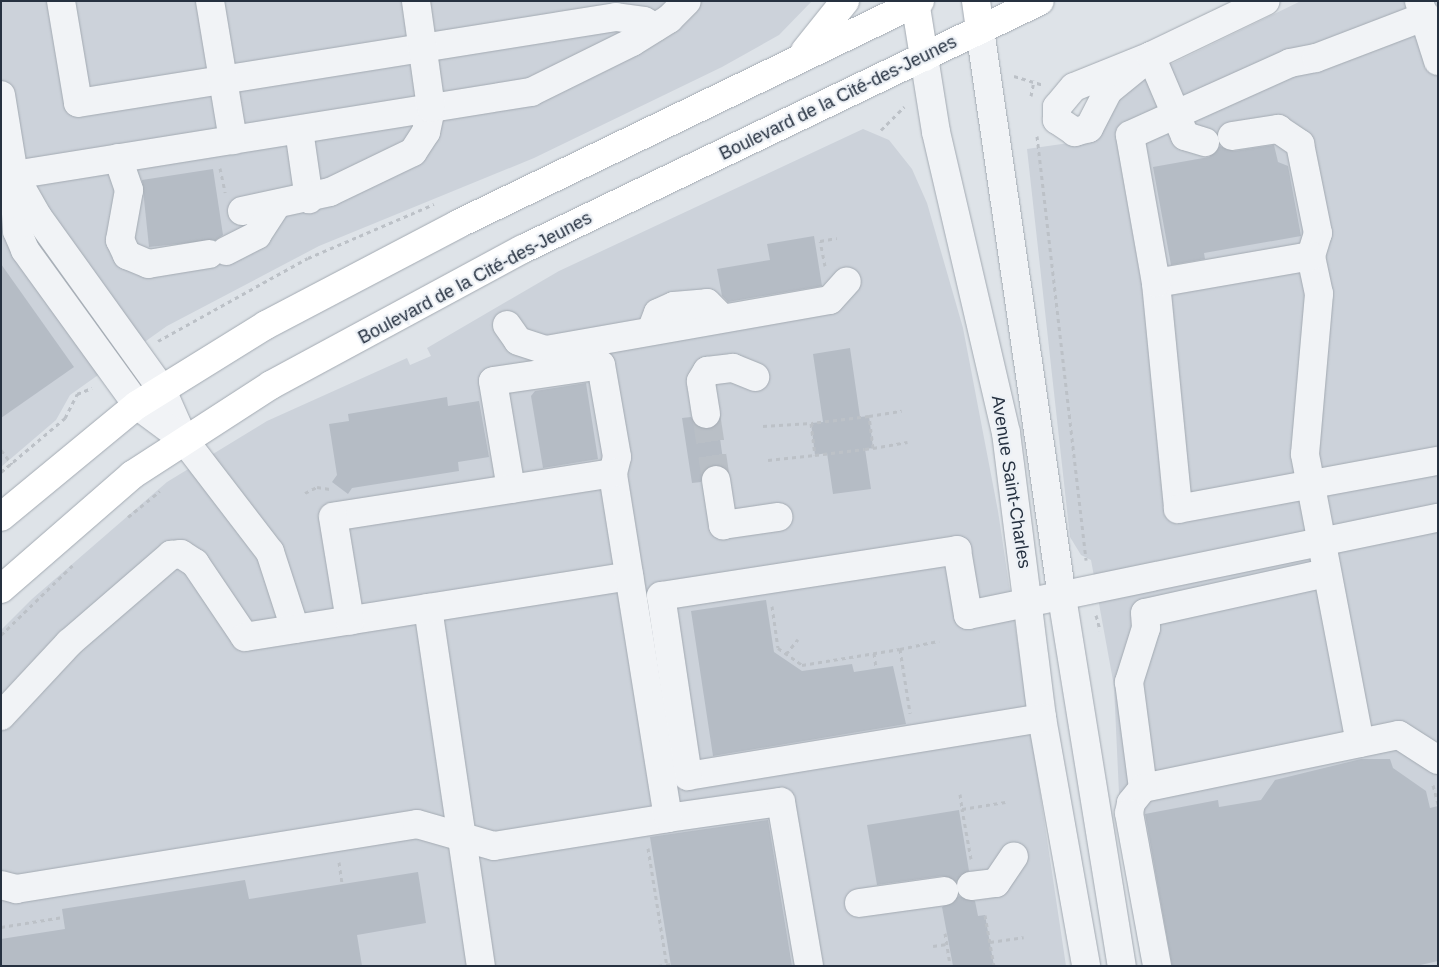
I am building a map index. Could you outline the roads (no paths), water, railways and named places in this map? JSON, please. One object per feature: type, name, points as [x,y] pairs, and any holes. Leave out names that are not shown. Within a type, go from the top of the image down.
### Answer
[{"type":"main road","points":[[796,62],[845,1]]},
{"type":"main road","name":"Avenue Saint-Charles","points":[[976,1],[980,30]]},
{"type":"main road","name":"Boulevard de la Cité-des-Jeunes","points":[[1,589],[132,474],[271,386],[492,265],[1040,1]]},
{"type":"main road","points":[[1,517],[137,405],[161,388],[266,325],[412,247],[917,2]]},
{"type":"main road","name":"Avenue Saint-Charles","points":[[917,2],[924,57]]},
{"type":"street","points":[[61,1],[78,103],[223,82],[616,17],[644,20],[655,27]]},
{"type":"street","points":[[210,1],[233,140]]},
{"type":"street","points":[[242,211],[309,199],[357,181],[413,152],[426,132],[431,108],[425,49],[416,1]]},
{"type":"street","points":[[8,176],[547,88],[655,27],[687,1]]},
{"type":"street","points":[[1151,56],[1108,91],[1089,128],[1075,132],[1057,120],[1056,107],[1074,87],[1151,56],[1266,1]]},
{"type":"street","points":[[1437,55],[1423,8],[1316,58],[1290,63],[1130,135],[1156,283],[1178,509],[1438,461]]},
{"type":"street","name":"Avenue Saint-Charles","points":[[980,30],[1062,597],[1122,966]]},
{"type":"street","points":[[1151,56],[1185,136],[1205,142]]},
{"type":"street","name":"Avenue Saint-Charles","points":[[924,57],[936,132],[1006,434],[1042,718],[1086,966]]},
{"type":"street","points":[[1,95],[8,176],[15,216],[25,250],[137,405],[184,440]]},
{"type":"street","points":[[1232,136],[1278,129],[1300,144],[1318,233],[1311,256],[1319,294],[1305,454],[1326,573],[1360,743]]},
{"type":"street","points":[[299,130],[309,199]]},
{"type":"street","points":[[118,158],[129,190],[120,240],[127,254],[148,264],[218,252],[257,235],[276,206]]},
{"type":"street","points":[[8,176],[161,388],[184,440],[270,552],[295,629]]},
{"type":"street","points":[[1156,283],[1311,256]]},
{"type":"street","points":[[507,325],[518,341],[536,350],[830,300],[847,281]]},
{"type":"street","points":[[511,489],[493,381],[601,365],[617,457],[612,473],[668,818]]},
{"type":"street","points":[[706,414],[702,381],[707,372],[732,368],[754,376]]},
{"type":"street","points":[[350,621],[333,517],[612,473]]},
{"type":"street","points":[[716,480],[724,525],[778,517]]},
{"type":"street","points":[[1042,718],[688,776],[661,596],[957,550],[968,615],[1028,605],[1438,518]]},
{"type":"street","points":[[1,716],[69,643],[171,555],[181,554],[195,563],[240,635],[350,621],[629,576]]},
{"type":"street","points":[[1143,788],[1129,682],[1146,628],[1145,613],[1326,573]]},
{"type":"street","points":[[428,608],[481,966]]},
{"type":"street","points":[[1157,966],[1130,813],[1131,803],[1143,788],[1399,735],[1438,760]]},
{"type":"street","points":[[1052,779],[1091,772]]},
{"type":"street","points":[[1,885],[16,889],[417,824],[462,839],[494,846],[781,802],[809,966]]},
{"type":"street","points":[[972,877],[996,883],[1014,856]]},
{"type":"street","points":[[859,903],[944,891]]},
{"type":"tunnel","points":[[706,414],[716,480]]}]
